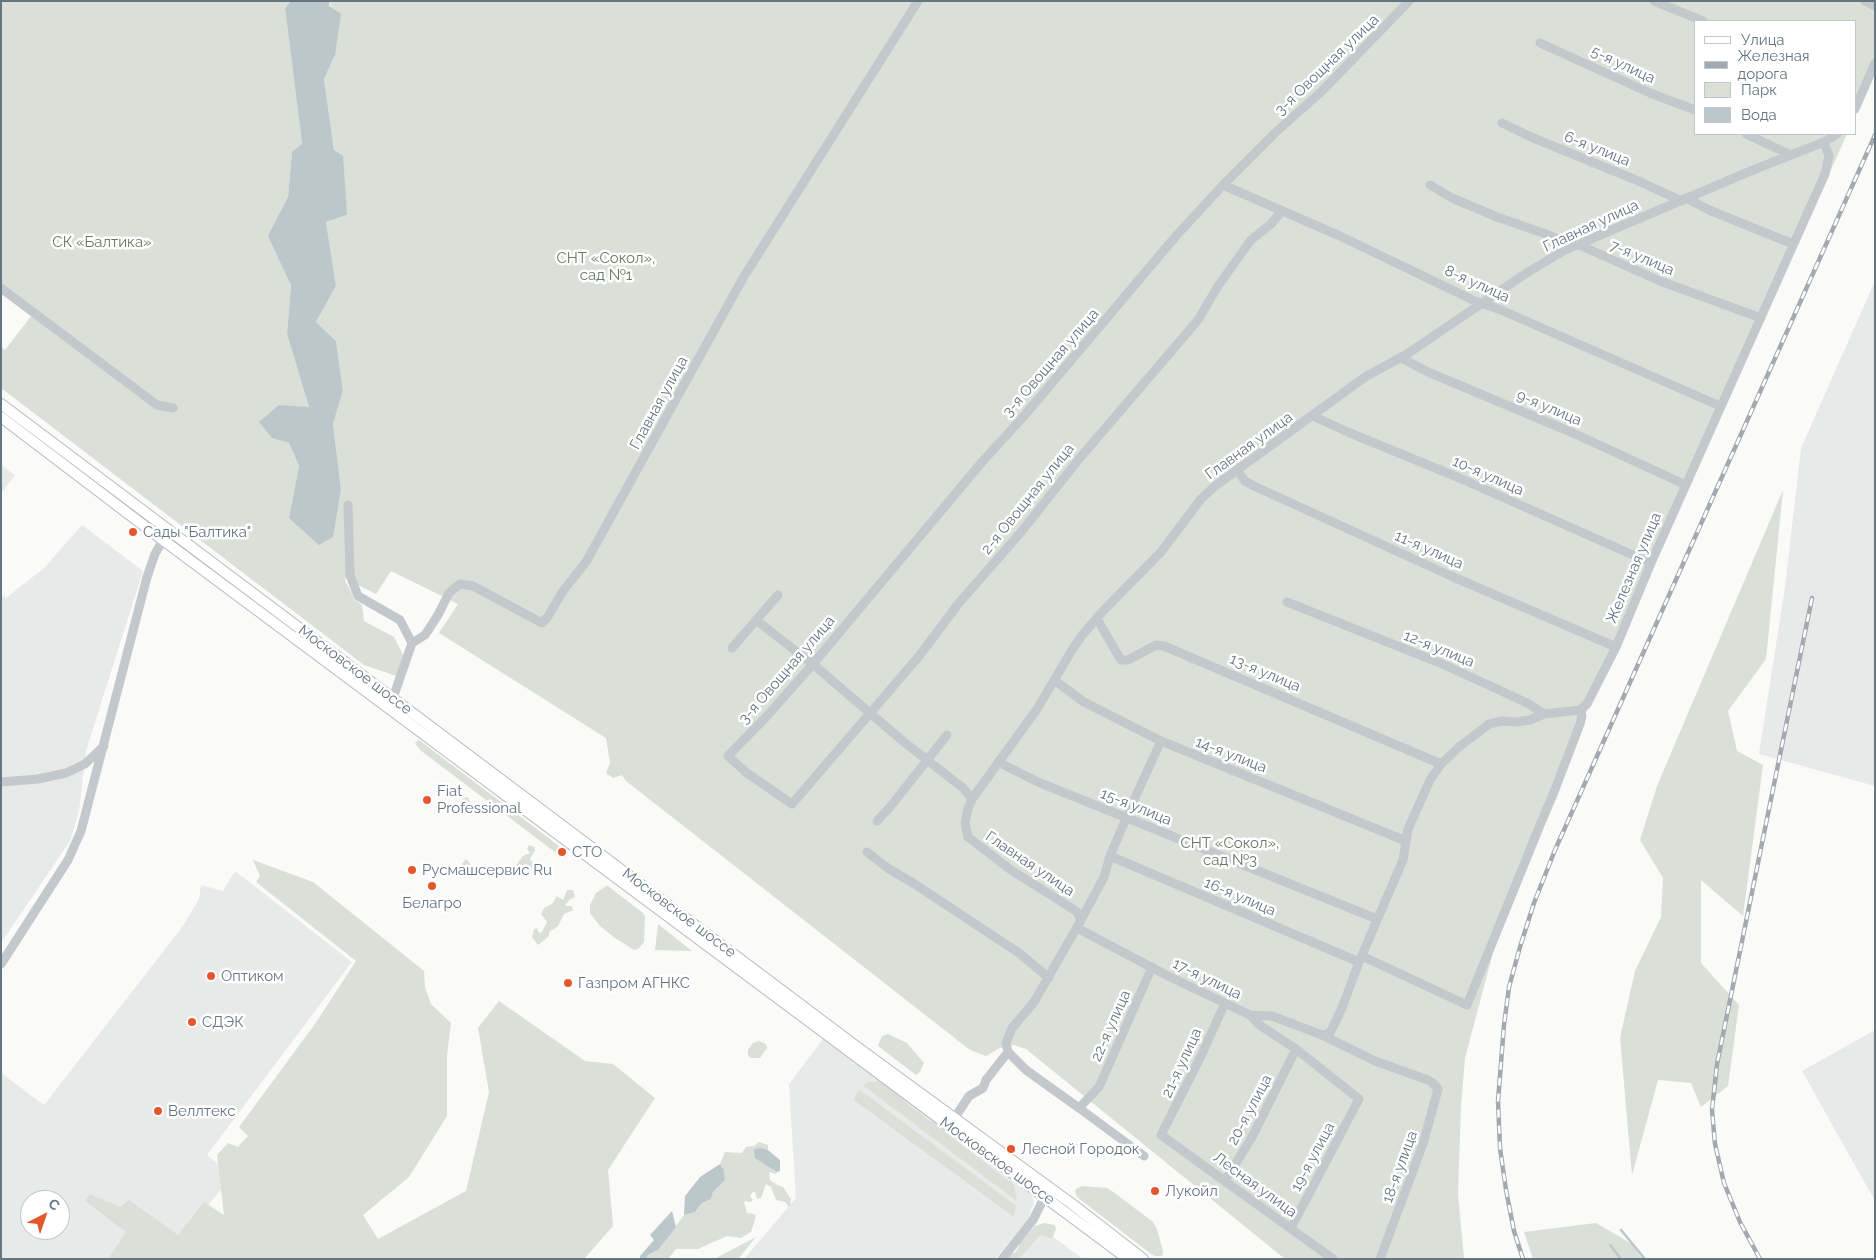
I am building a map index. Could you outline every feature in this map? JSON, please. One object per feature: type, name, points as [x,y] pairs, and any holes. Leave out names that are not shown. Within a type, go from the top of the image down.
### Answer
[{"type":"main road","name":"Московское шоссе","points":[[1,404],[393,698],[858,1054],[954,1119],[1046,1191],[1128,1259]]},
{"type":"main road","name":"Московское шоссе","points":[[1,417],[163,540],[858,1054],[1143,1259]]},
{"type":"main road","points":[[163,540],[170,531]]},
{"type":"street","name":"Главная улица","points":[[393,698],[412,643],[425,635],[449,593],[460,584],[473,586],[542,623],[547,618],[563,592],[586,562],[747,272],[918,1]]},
{"type":"street","name":"3-я Овощная улица","points":[[792,804],[747,773],[728,756],[767,716],[813,664],[982,462],[1024,416],[1176,236],[1223,185],[1276,132],[1322,91],[1409,1]]},
{"type":"street","points":[[1654,1],[1701,20]]},
{"type":"street","points":[[1865,1],[1875,6]]},
{"type":"street","name":"5-я улица","points":[[1540,43],[1650,93],[1694,110]]},
{"type":"street","points":[[1856,104],[1859,90],[1875,63]]},
{"type":"street","name":"6-я улица","points":[[1502,123],[1531,137],[1793,244]]},
{"type":"street","points":[[1748,135],[1792,155]]},
{"type":"street","name":"Главная улица","points":[[1079,925],[1080,917],[1076,911],[1011,870],[968,837],[965,823],[972,799],[1037,709],[1072,650],[1097,619],[1161,552],[1202,499],[1215,486],[1366,377],[1401,358],[1484,304],[1528,272],[1577,244],[1824,142],[1835,135]]},
{"type":"street","name":"Железная улица","points":[[1467,1005],[1554,792],[1580,724],[1582,716],[1580,710],[1587,704],[1616,647],[1720,406],[1825,174],[1828,156],[1824,142]]},
{"type":"street","name":"8-я улица","points":[[1223,185],[1340,236],[1484,304],[1720,406]]},
{"type":"street","name":"7-я улица","points":[[1430,185],[1452,198],[1497,217],[1543,232],[1568,243],[1577,244],[1660,282],[1761,318]]},
{"type":"street","name":"2-я Овощная улица","points":[[792,804],[1022,532],[1079,459],[1198,320],[1218,286],[1251,240],[1271,224],[1282,211]]},
{"type":"street","points":[[1,288],[157,405],[173,408]]},
{"type":"street","name":"9-я улица","points":[[1401,358],[1428,372],[1573,433],[1686,485]]},
{"type":"street","name":"10-я улица","points":[[1314,416],[1350,434],[1456,477],[1651,563]]},
{"type":"street","name":"11-я улица","points":[[1237,470],[1245,481],[1254,486],[1451,576],[1616,647]]},
{"type":"street","points":[[348,505],[350,575],[358,596],[400,620],[412,643]]},
{"type":"street","points":[[1,964],[68,860],[81,831],[147,577],[155,554],[163,540]]},
{"type":"street","points":[[732,648],[778,594]]},
{"type":"street","name":"12-я улица","points":[[1287,602],[1497,688],[1544,714]]},
{"type":"street","name":"13-я улица","points":[[1097,619],[1121,660],[1128,660],[1156,645],[1164,646],[1441,764]]},
{"type":"street","points":[[756,620],[813,664],[963,788],[972,799]]},
{"type":"street","name":"14-я улица","points":[[1054,680],[1084,702],[1160,741],[1406,841]]},
{"type":"street","points":[[1326,1034],[1342,1008],[1377,919],[1403,860],[1408,829],[1430,780],[1441,764],[1459,747],[1489,724],[1502,721],[1530,720],[1544,714],[1580,710]]},
{"type":"street","points":[[877,821],[947,735]]},
{"type":"street","points":[[1144,1156],[1026,1070],[1008,1052],[1006,1043],[1012,1028],[1034,1002],[1049,978],[1104,876],[1110,856],[1160,741]]},
{"type":"street","points":[[1,782],[38,779],[66,773],[84,764],[104,746]]},
{"type":"street","name":"15-я улица","points":[[998,762],[1038,782],[1377,919]]},
{"type":"street","points":[[867,852],[889,869],[1018,953],[1049,978]]},
{"type":"street","name":"16-я улица","points":[[1110,856],[1361,959],[1467,1005]]},
{"type":"street","name":"17-я улица","points":[[1079,925],[1152,967],[1250,1015],[1272,1016],[1326,1034],[1375,1061],[1433,1083]]},
{"type":"street","name":"22-я улица","points":[[1078,1108],[1099,1087],[1152,967]]},
{"type":"street","name":"21-я улица","points":[[1162,1135],[1199,1061],[1225,1003]]},
{"type":"street","points":[[1250,1015],[1261,1026],[1296,1050]]},
{"type":"street","name":"19-я улица","points":[[1291,1228],[1359,1099],[1296,1050]]},
{"type":"street","name":"20-я улица","points":[[1225,1181],[1252,1137],[1296,1050]]},
{"type":"street","points":[[954,1119],[970,1096],[983,1088],[986,1080],[1008,1052]]},
{"type":"street","name":"18-я улица","points":[[1380,1259],[1423,1144],[1438,1089],[1433,1083]]},
{"type":"street","name":"Лесная улица","points":[[1162,1135],[1333,1259]]},
{"type":"street","points":[[1002,1259],[1033,1220],[1046,1191]]},
{"type":"shaded area","points":[[1875,281],[1875,786],[1759,754],[1785,587],[1801,448]]},
{"type":"shaded area","points":[[1,465],[15,475],[1,494]]},
{"type":"shaded area","points":[[82,525],[143,571],[86,751],[79,811],[70,841],[1,943],[1,594],[6,598],[44,568]]},
{"type":"shaded area","points":[[235,871],[352,962],[207,1155],[232,1176],[164,1259],[1,1259],[1,1073],[44,1105],[183,926],[199,899],[201,885],[223,891]]},
{"type":"shaded area","points":[[1875,1030],[1875,1201],[1802,1071]]},
{"type":"shaded area","points":[[823,1039],[1026,1188],[1032,1195],[1034,1202],[1028,1219],[995,1259],[744,1259],[796,1198],[789,1084]]},
{"type":"shaded area","points":[[1040,1227],[1083,1259],[1009,1259],[1034,1228]]},
{"type":"green space","points":[[1,1],[291,1],[285,8],[302,145],[292,152],[288,197],[269,236],[291,285],[287,334],[309,407],[272,438],[289,443],[299,466],[289,518],[341,489],[333,423],[343,390],[336,341],[316,322],[336,286],[326,222],[347,215],[334,150],[324,79],[335,55],[330,1],[1875,1],[1875,71],[1856,114],[1856,20],[1694,20],[1694,135],[1847,135],[1544,806],[1499,930],[1465,1058],[1461,1106],[1458,1194],[1464,1259],[1285,1259],[1026,1049],[1014,1045],[1000,1048],[986,1056],[970,1050],[626,781],[622,775],[613,778],[606,773],[610,763],[606,738],[439,633],[458,604],[391,571],[376,594],[344,578],[355,600],[362,605],[364,621],[394,637],[405,659],[399,677],[364,665],[1,388],[1,347],[5,350],[32,315],[1,292]]},
{"type":"green space","points":[[1783,490],[1766,659],[1728,711],[1737,751],[1763,765],[1743,916],[1701,880],[1701,963],[1739,1005],[1728,1086],[1701,1107],[1691,1083],[1658,1080],[1632,1175],[1620,1038],[1635,971],[1661,917],[1663,878],[1640,840],[1657,786]]},
{"type":"green space","points":[[419,740],[567,852],[567,856],[565,858],[560,856],[420,750],[415,743]]},
{"type":"green space","points":[[468,797],[470,802],[476,807],[462,811],[460,807],[463,798]]},
{"type":"green space","points":[[529,845],[535,847],[530,859],[536,866],[541,863],[543,868],[530,871],[528,866],[515,877],[511,872],[523,856],[530,853],[527,849]]},
{"type":"green space","points":[[466,859],[475,869],[471,878],[462,876],[458,869]]},
{"type":"green space","points":[[253,860],[313,882],[424,971],[425,987],[431,1004],[451,1023],[447,1055],[447,1116],[409,1177],[363,1215],[378,1239],[466,1191],[489,1092],[478,1028],[499,1001],[585,1061],[613,1064],[655,1098],[608,1170],[613,1226],[584,1259],[108,1259],[126,1232],[85,1201],[90,1194],[120,1207],[129,1200],[178,1235],[204,1202],[224,1215],[217,1155],[228,1143],[238,1147],[248,1136],[239,1127],[315,1024],[356,961],[256,882],[260,876]]},
{"type":"green space","points":[[606,886],[643,913],[645,917],[644,942],[638,949],[634,950],[615,938],[600,926],[590,913],[590,905],[596,893]]},
{"type":"green space","points":[[567,890],[573,890],[575,897],[569,900],[565,906],[572,906],[573,910],[564,914],[558,926],[549,932],[549,936],[538,945],[532,937],[534,929],[537,928],[539,933],[542,932],[547,922],[541,914],[544,908],[552,904],[557,896],[563,900]]},
{"type":"green space","points":[[658,924],[692,951],[655,950]]},
{"type":"green space","points":[[888,1034],[907,1043],[924,1063],[920,1072],[916,1075],[878,1046],[882,1036]]},
{"type":"green space","points":[[759,1041],[766,1044],[767,1048],[760,1058],[751,1058],[748,1055],[748,1050],[753,1043]]},
{"type":"green space","points":[[880,1078],[905,1098],[904,1101],[931,1122],[933,1119],[953,1132],[954,1139],[1014,1185],[1017,1201],[864,1086],[868,1082],[876,1082]]},
{"type":"green space","points":[[860,1090],[1016,1206],[1014,1217],[854,1100]]},
{"type":"green space","points":[[759,1142],[768,1145],[768,1150],[761,1148],[758,1159],[777,1172],[776,1174],[769,1172],[770,1180],[783,1187],[791,1199],[790,1207],[785,1202],[776,1200],[771,1187],[766,1184],[761,1198],[757,1199],[755,1192],[753,1192],[750,1196],[753,1200],[750,1202],[744,1201],[747,1213],[756,1216],[751,1232],[741,1238],[727,1236],[698,1249],[676,1249],[668,1259],[646,1259],[648,1255],[658,1250],[684,1215],[695,1212],[702,1203],[711,1199],[713,1192],[725,1180],[724,1170],[720,1164],[725,1152],[742,1153],[746,1147],[754,1146]]},
{"type":"green space","points":[[1082,1186],[1107,1188],[1153,1222],[1163,1251],[1162,1256],[1151,1254],[1077,1197],[1075,1191]]},
{"type":"green space","points":[[1044,1223],[1055,1225],[1056,1229],[1052,1239],[1040,1235],[1019,1259],[1005,1259],[1006,1253],[1016,1253],[1020,1243],[1035,1226]]},
{"type":"green space","points":[[1596,1223],[1632,1244],[1643,1259],[1533,1259],[1524,1232]]},
{"type":"green space","points":[[756,1237],[738,1259],[708,1259],[716,1258]]},
{"type":"water","points":[[291,1],[330,1],[329,6],[341,14],[335,55],[324,79],[334,150],[343,156],[347,215],[326,222],[336,286],[316,322],[336,341],[343,390],[333,424],[341,489],[333,537],[319,545],[289,518],[299,466],[289,443],[272,438],[259,422],[279,405],[309,407],[287,334],[291,285],[268,236],[288,197],[292,152],[302,144],[285,8]]},
{"type":"water","points":[[754,1149],[768,1150],[780,1160],[780,1171],[777,1172],[755,1158]]},
{"type":"water","points":[[720,1164],[724,1170],[725,1180],[713,1192],[711,1199],[702,1203],[695,1212],[684,1215],[685,1196],[700,1177]]},
{"type":"water","points":[[672,1211],[676,1227],[658,1250],[648,1255],[646,1259],[640,1259],[640,1256],[654,1240],[650,1235]]},
{"type":"waterway","points":[[1621,1230],[1645,1259]]},
{"type":"waterway","points":[[1610,1245],[1621,1259]]},
{"type":"railway","points":[[1523,1259],[1514,1231],[1506,1190],[1500,1148],[1498,1101],[1509,987],[1520,947],[1534,903],[1555,850],[1875,135]]},
{"type":"railway","points":[[1760,1259],[1740,1222],[1724,1183],[1715,1144],[1712,1110],[1717,1064],[1812,598]]},
{"type":"place","name":"Сады \"Балтика\"","points":[[133,532]]},
{"type":"place","name":"Fiat Professional","points":[[427,800]]},
{"type":"place","name":"СТО","points":[[562,852]]},
{"type":"place","name":"Русмашсервис Ru","points":[[412,870]]},
{"type":"place","name":"Белагро","points":[[432,886]]},
{"type":"place","name":"Оптиком","points":[[211,976]]},
{"type":"place","name":"Газпром АГНКС","points":[[568,983]]},
{"type":"place","name":"СДЭК","points":[[192,1022]]},
{"type":"place","name":"Веллтекс","points":[[158,1111]]},
{"type":"place","name":"Лесной Городок","points":[[1011,1149]]},
{"type":"place","name":"Лукойл","points":[[1155,1191]]},
{"type":"park label","name":"СК «Балтика»","points":[[102,242]]},
{"type":"park label","name":"СНТ «Сокол», сад №1","points":[[606,266]]},
{"type":"park label","name":"СНТ «Сокол», сад №3","points":[[1230,852]]}]
